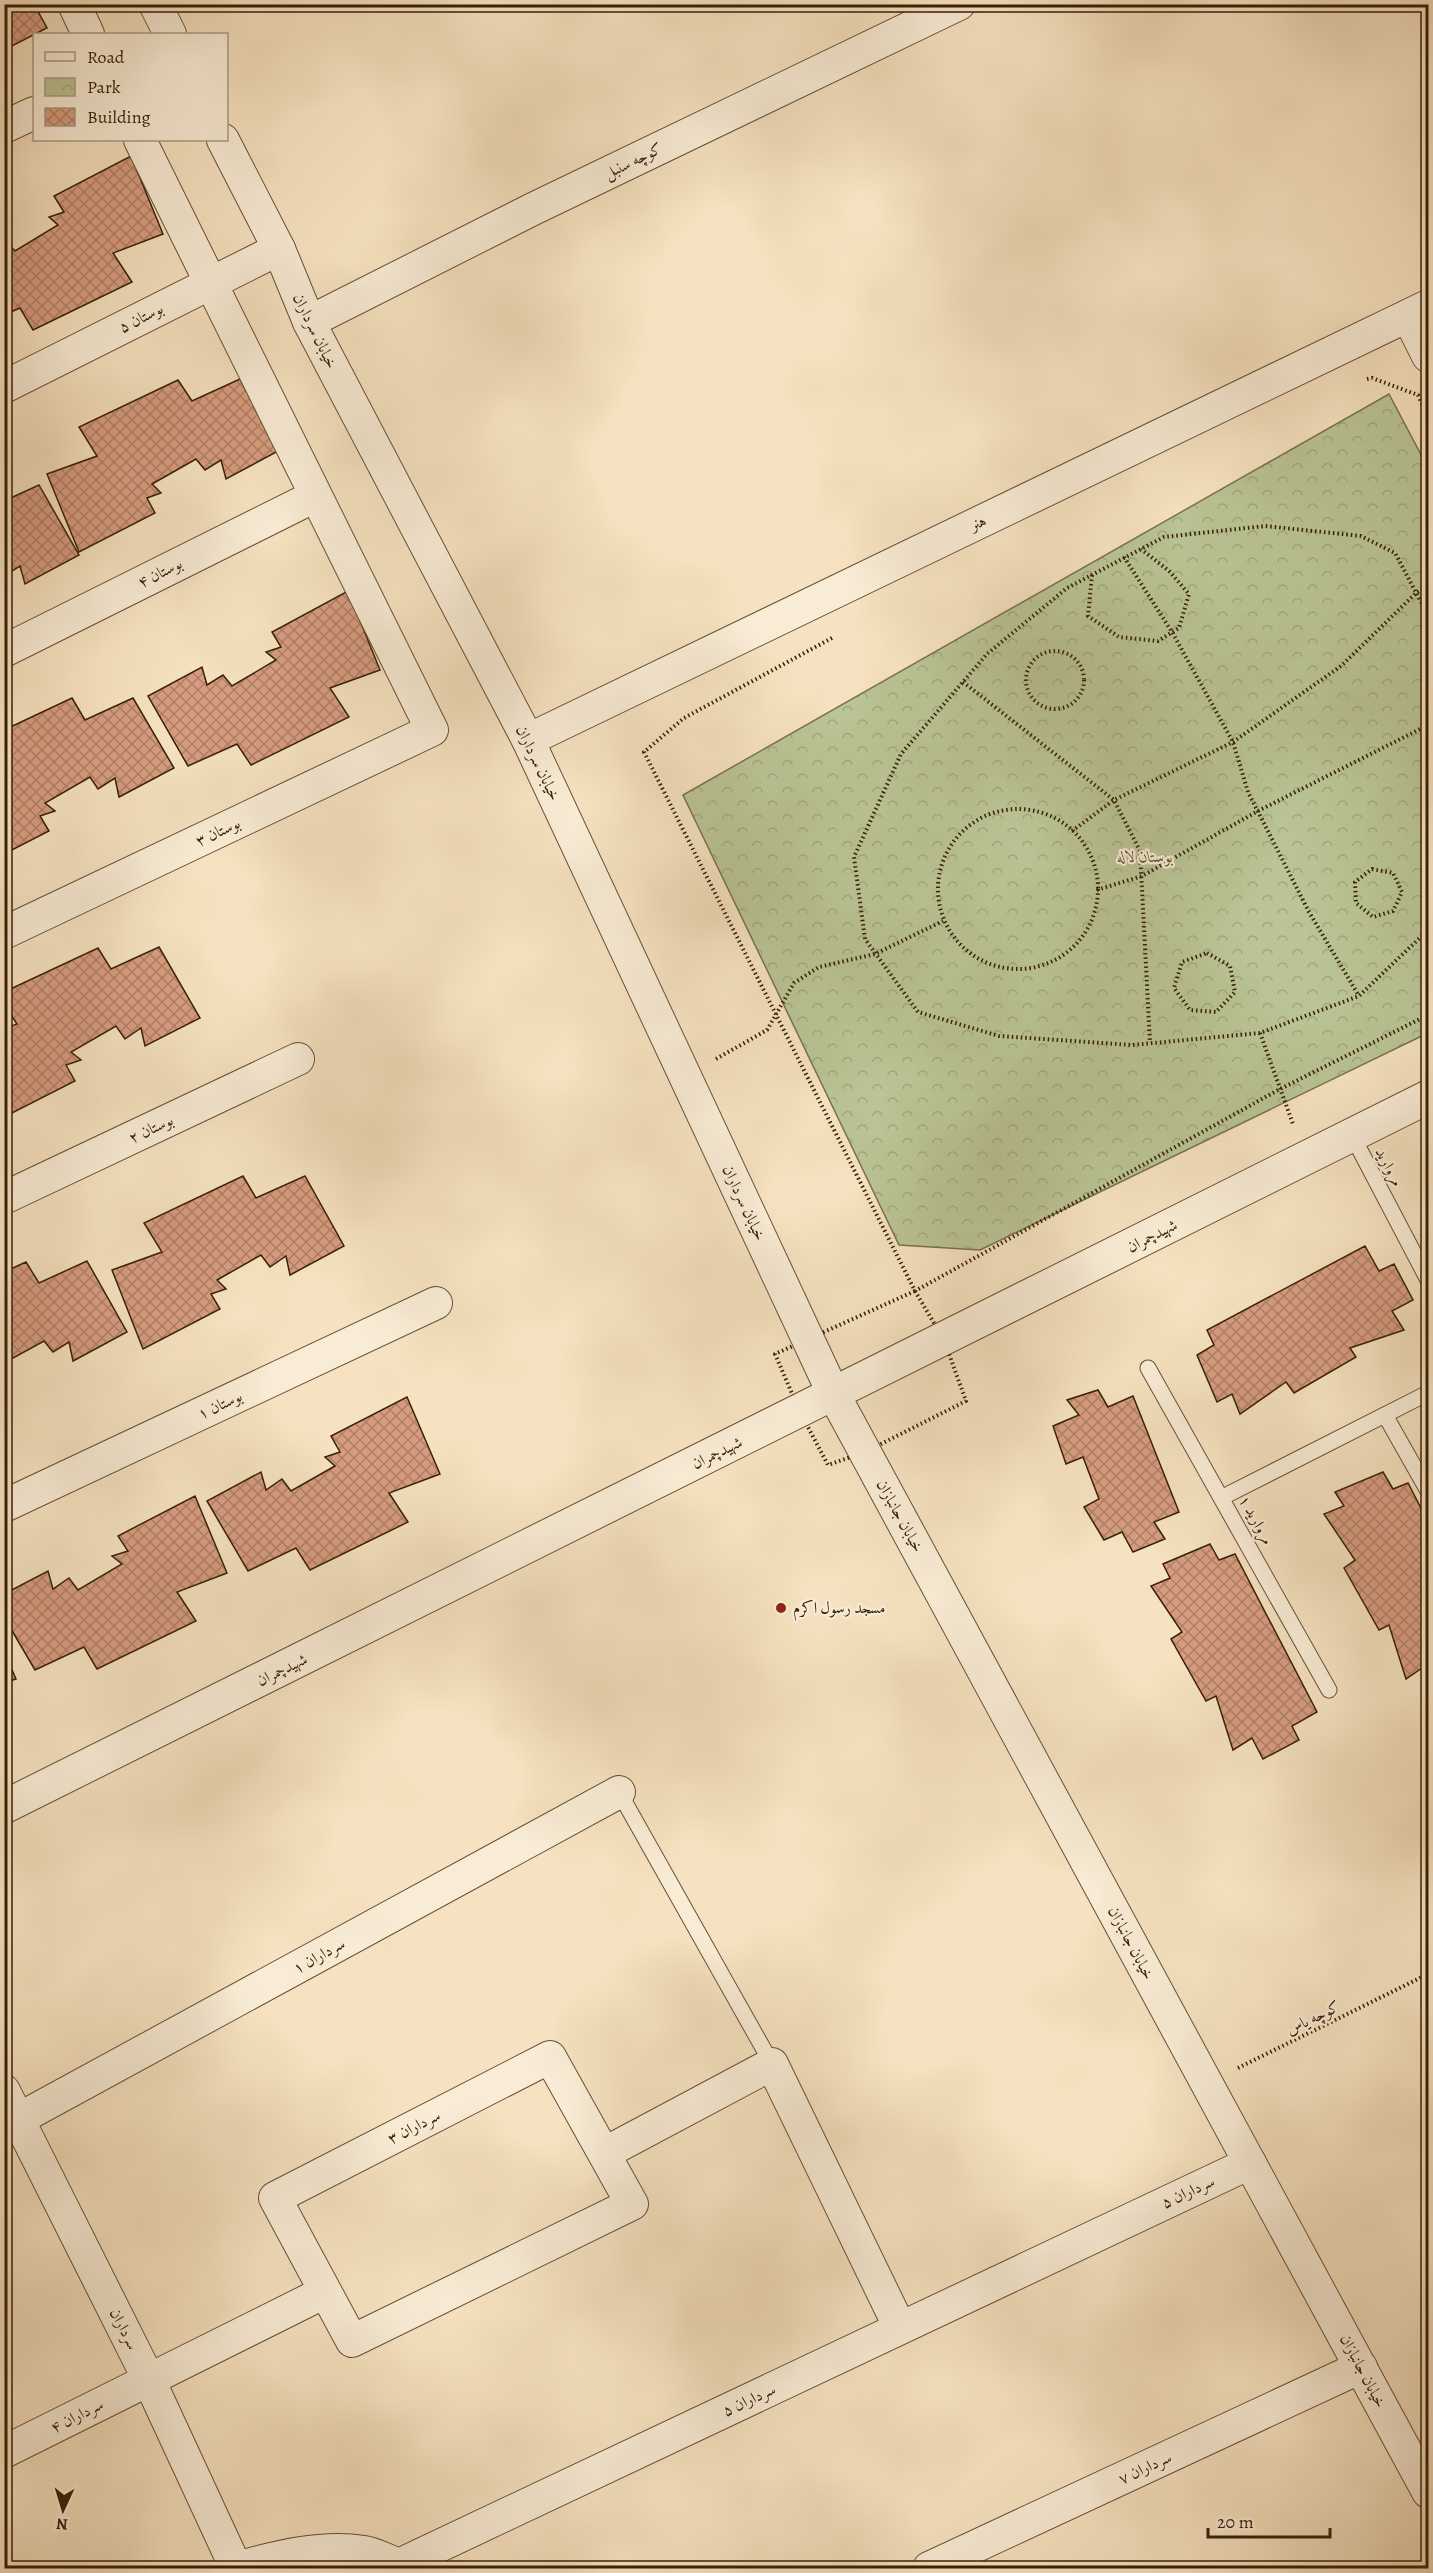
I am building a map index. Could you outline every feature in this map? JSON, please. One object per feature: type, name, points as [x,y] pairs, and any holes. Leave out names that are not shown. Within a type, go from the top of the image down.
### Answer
[{"type":"street","points":[[74,4],[88,33]]},
{"type":"street","points":[[155,4],[170,33]]},
{"type":"street","name":"کوچه سنبل","points":[[309,322],[533,209],[959,4]]},
{"type":"street","points":[[4,127],[33,113]]},
{"type":"street","points":[[141,141],[315,495]]},
{"type":"street","name":"خیابان سرداران","points":[[224,141],[279,249],[309,322],[528,741],[834,1395]]},
{"type":"street","name":"بوستان ۵","points":[[4,387],[279,249]]},
{"type":"street","points":[[1418,311],[1428,356]]},
{"type":"street","name":"هنر","points":[[528,741],[1418,311]]},
{"type":"street","name":"بوستان ۴","points":[[4,651],[315,495]]},
{"type":"street","name":"بوستان ۳","points":[[4,933],[432,730],[315,495]]},
{"type":"street","name":"بوستان ۲","points":[[4,1198],[298,1059]]},
{"type":"street","name":"شهیدچمران","points":[[4,1808],[1428,1097]]},
{"type":"street","name":"بوستان ۱","points":[[4,1506],[436,1303]]},
{"type":"street","name":"خیابان جانبازان","points":[[834,1395],[1428,2492]]},
{"type":"street","name":"سرداران ۱","points":[[12,2124],[618,1792]]},
{"type":"street","name":"سرداران ۳","points":[[550,2057],[605,2152],[632,2204],[352,2341],[275,2198],[550,2057]]},
{"type":"street","points":[[605,2152],[772,2064],[900,2328]]},
{"type":"street","name":"سرداران","points":[[4,2091],[12,2124],[149,2380],[236,2568]]},
{"type":"street","name":"سرداران ۵","points":[[236,2568],[282,2556],[326,2552],[365,2552],[399,2567],[1250,2163]]},
{"type":"street","points":[[149,2380],[325,2292]]},
{"type":"street","name":"سرداران ۷","points":[[929,2568],[1361,2367]]},
{"type":"street","name":"سرداران ۴","points":[[4,2452],[149,2380]]},
{"type":"lane","name":"مروارید","points":[[1352,1135],[1428,1280]]},
{"type":"lane","name":"مروارید ۱","points":[[1148,1368],[1223,1497],[1329,1690]]},
{"type":"lane","points":[[1223,1497],[1428,1393]]},
{"type":"lane","points":[[1385,1415],[1428,1491]]},
{"type":"lane","points":[[618,1792],[772,2064]]},
{"type":"path","points":[[1361,381],[1372,378],[1418,395],[1428,417]]},
{"type":"path","points":[[1428,615],[1395,553],[1361,536],[1264,526],[1164,537],[1067,588],[987,654],[901,754],[854,858],[865,939],[918,1012],[999,1036],[1132,1045],[1260,1033],[1359,996],[1428,930]]},
{"type":"path","points":[[1092,574],[1088,616],[1119,637],[1158,641],[1179,628],[1190,594],[1169,571],[1141,549]]},
{"type":"path","points":[[1124,557],[1172,632],[1233,742],[1248,792],[1310,912],[1359,996]]},
{"type":"path","points":[[1072,831],[1114,800],[1233,742],[1341,666],[1416,593],[1428,586]]},
{"type":"path","points":[[838,634],[684,718],[644,752],[915,1291],[1280,1089],[1428,1015]]},
{"type":"path","points":[[1061,650],[1080,663],[1084,686],[1072,705],[1049,710],[1029,697],[1025,674],[1038,654],[1061,650]]},
{"type":"path","points":[[963,682],[1114,800],[1140,851],[1150,1043]]},
{"type":"path","points":[[1097,890],[1142,876],[1258,811],[1428,724]]},
{"type":"path","points":[[1014,807],[1053,815],[1083,839],[1098,875],[1097,890],[1096,914],[1075,947],[1041,967],[1002,968],[967,952],[943,921],[936,882],[948,845],[976,818],[1014,807]]},
{"type":"path","points":[[1372,869],[1393,873],[1402,892],[1393,911],[1373,917],[1356,903],[1355,882],[1372,869]]},
{"type":"path","points":[[686,1076],[767,1030],[794,983],[819,967],[876,954],[943,921]]},
{"type":"path","points":[[1207,953],[1230,966],[1235,992],[1216,1012],[1190,1010],[1174,988],[1182,963],[1207,953]]},
{"type":"path","points":[[1260,1033],[1305,1159]]},
{"type":"path","name":"کوچه یاس","points":[[1207,2084],[1428,1974]]},
{"type":"green space","name":"بوستان لاله","points":[[1389,394],[1428,468],[1428,1033],[980,1250],[899,1245],[683,795]]},
{"type":"building","points":[[4,4],[34,4],[47,28],[33,33],[33,35],[4,50]]},
{"type":"building","points":[[131,156],[163,234],[113,253],[132,282],[33,330],[20,308],[4,315],[4,239],[15,251],[58,225],[49,217],[64,212],[54,196]]},
{"type":"building","points":[[240,379],[280,450],[226,479],[221,460],[205,470],[196,459],[152,484],[161,493],[147,498],[155,513],[79,552],[47,474],[97,456],[79,427],[178,380],[192,401]]},
{"type":"building","points":[[39,485],[79,555],[25,584],[20,566],[4,576],[4,501]]},
{"type":"building","points":[[348,591],[380,670],[330,688],[349,717],[251,765],[237,744],[188,766],[148,696],[202,667],[207,685],[223,675],[232,686],[276,660],[266,652],[281,647],[272,632]]},
{"type":"building","points":[[72,698],[85,720],[133,698],[174,768],[119,797],[115,778],[98,789],[90,777],[45,803],[55,811],[40,816],[49,831],[4,854],[4,730]]},
{"type":"building","points":[[159,947],[200,1018],[145,1046],[141,1028],[125,1039],[116,1026],[71,1052],[81,1060],[66,1065],[75,1081],[4,1117],[4,1029],[17,1024],[4,1004],[4,992],[98,948],[111,969]]},
{"type":"building","points":[[243,1176],[256,1198],[305,1176],[344,1246],[290,1275],[286,1256],[270,1267],[261,1255],[217,1280],[226,1289],[211,1294],[220,1309],[143,1349],[112,1270],[162,1252],[144,1223]]},
{"type":"building","points":[[1365,1246],[1379,1271],[1394,1264],[1413,1300],[1392,1311],[1404,1330],[1350,1348],[1356,1357],[1294,1393],[1286,1382],[1240,1414],[1232,1394],[1217,1402],[1197,1355],[1214,1345],[1207,1330]]},
{"type":"building","points":[[87,1261],[127,1332],[73,1361],[69,1342],[53,1352],[44,1341],[4,1363],[4,1272],[26,1262],[39,1283]]},
{"type":"building","points":[[1098,1390],[1108,1407],[1133,1396],[1179,1512],[1154,1522],[1165,1539],[1133,1552],[1122,1532],[1104,1540],[1084,1507],[1099,1499],[1083,1457],[1066,1464],[1053,1426],[1079,1415],[1067,1400]]},
{"type":"building","points":[[407,1397],[440,1474],[389,1493],[408,1522],[310,1570],[296,1548],[248,1571],[207,1501],[261,1472],[266,1490],[282,1479],[291,1491],[335,1466],[325,1457],[340,1452],[331,1436]]},
{"type":"building","points":[[1383,1472],[1393,1489],[1408,1483],[1428,1522],[1428,1673],[1425,1666],[1406,1679],[1389,1625],[1379,1630],[1344,1568],[1355,1560],[1324,1514],[1344,1506],[1335,1492]]},
{"type":"building","points":[[195,1496],[227,1573],[177,1592],[196,1621],[97,1669],[84,1647],[35,1670],[4,1617],[4,1594],[48,1571],[53,1589],[69,1578],[78,1590],[122,1564],[112,1556],[128,1551],[118,1536]]},
{"type":"building","points":[[1210,1544],[1219,1560],[1235,1554],[1317,1712],[1292,1726],[1299,1740],[1263,1759],[1252,1738],[1233,1750],[1216,1696],[1206,1701],[1171,1639],[1182,1632],[1151,1586],[1170,1578],[1163,1564]]},
{"type":"building","points":[[4,1651],[16,1679],[4,1683]]},
{"type":"place","name":"مسجد رسول اکرم","points":[[781,1608]]}]
